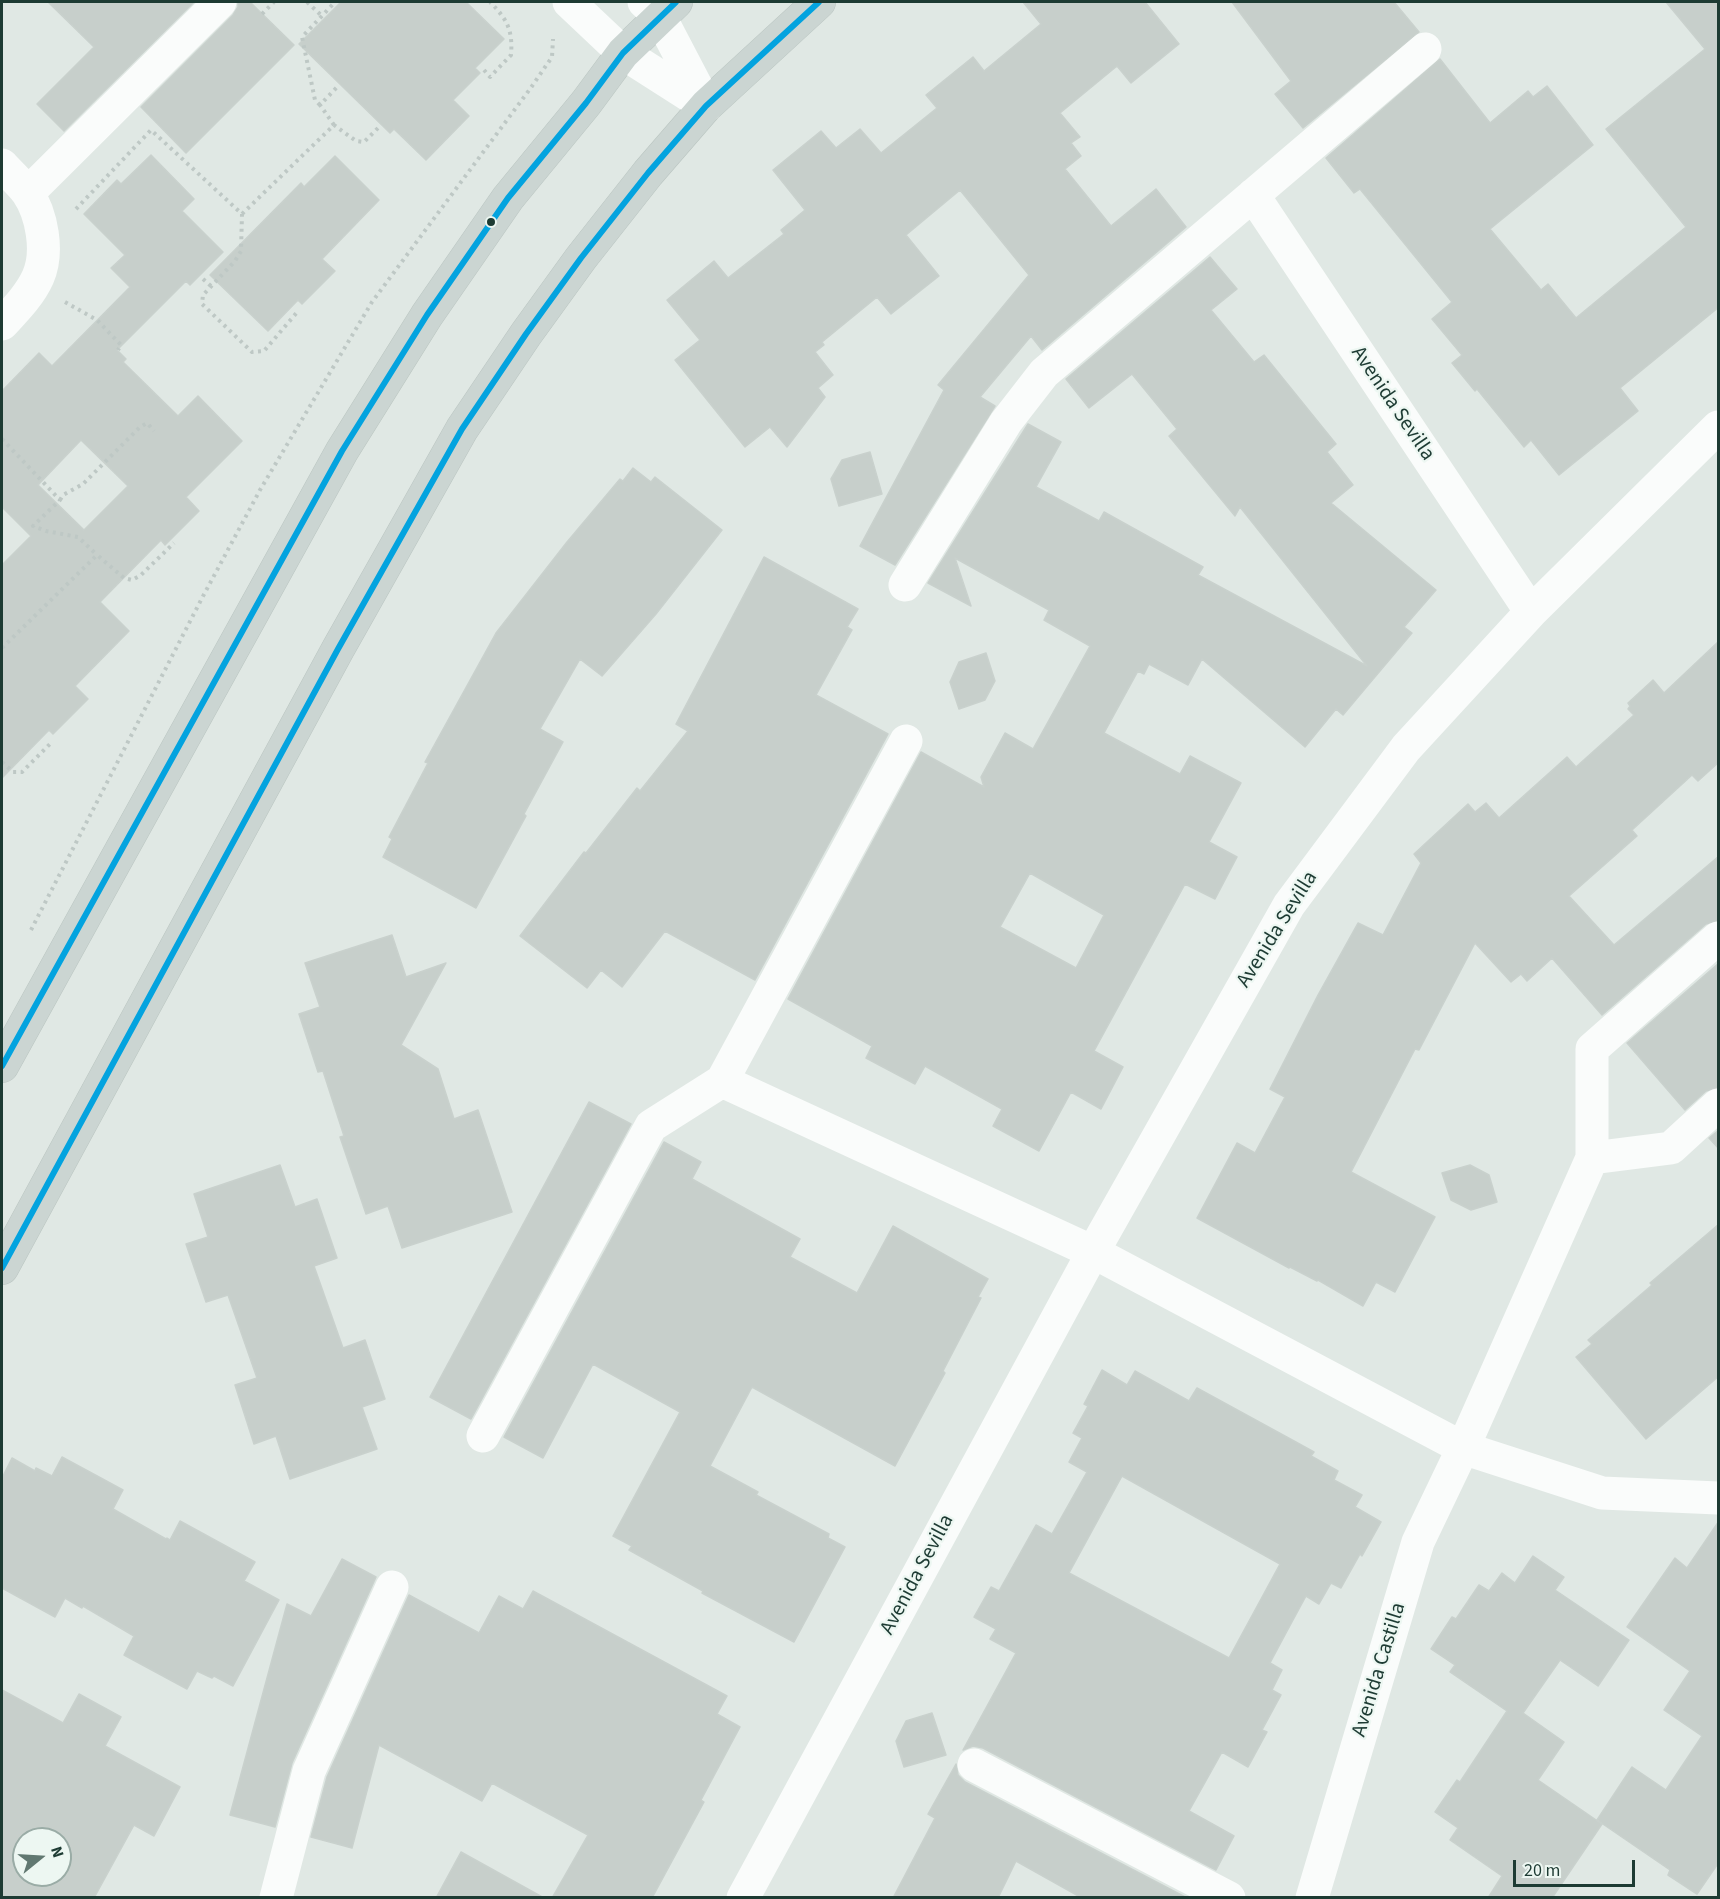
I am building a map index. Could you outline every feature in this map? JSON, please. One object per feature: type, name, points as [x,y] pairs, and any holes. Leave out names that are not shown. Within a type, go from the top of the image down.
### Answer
[{"type":"main road","points":[[2,1268],[338,649],[462,429],[581,258],[648,173],[706,106],[819,2]]},
{"type":"main road","points":[[2,1066],[342,451],[427,315],[508,198],[586,103],[660,7]]},
{"type":"street","points":[[28,194],[220,2]]},
{"type":"street","points":[[569,2],[623,53],[706,106]]},
{"type":"street","points":[[660,7],[706,106]]},
{"type":"street","points":[[905,585],[1006,422],[1044,373],[1425,49]]},
{"type":"street","points":[[2,165],[28,194],[38,213],[43,257],[39,276],[27,297],[2,324]]},
{"type":"street","name":"Avenida Sevilla","points":[[1253,195],[1530,612]]},
{"type":"street","name":"Avenida Sevilla","points":[[743,1898],[1093,1252],[1289,905],[1406,748],[1530,612],[1719,427]]},
{"type":"street","points":[[483,1436],[651,1126],[722,1082],[906,741]]},
{"type":"street","points":[[1719,938],[1592,1049],[1592,1158],[1671,1148],[1719,1106]]},
{"type":"street","points":[[722,1082],[1093,1252],[1463,1448],[1602,1493],[1719,1498]]},
{"type":"street","name":"Avenida Castilla","points":[[1312,1898],[1418,1542],[1463,1448],[1592,1158]]},
{"type":"street","points":[[276,1898],[309,1771],[392,1587]]},
{"type":"street","points":[[974,1765],[1229,1898]]},
{"type":"path","points":[[262,14],[274,2]]},
{"type":"path","points":[[307,2],[322,16]]},
{"type":"path","points":[[335,2],[302,37],[315,99],[334,125],[356,141],[364,142],[378,128]]},
{"type":"path","points":[[484,70],[490,77],[511,55],[512,36],[502,14],[490,2]]},
{"type":"path","points":[[320,105],[338,86]]},
{"type":"path","points":[[299,310],[264,351],[252,352],[202,304],[203,295],[235,261],[241,251],[242,214],[334,125]]},
{"type":"path","points":[[74,212],[151,130],[242,214]]},
{"type":"path","points":[[203,279],[211,286]]},
{"type":"path","points":[[58,298],[97,320],[121,345],[118,350]]},
{"type":"path","points":[[154,431],[147,423],[140,427],[82,484],[63,495],[33,526],[78,537],[124,578],[132,580],[141,575],[174,543]]},
{"type":"path","points":[[2,439],[60,500]]},
{"type":"path","points":[[2,648],[97,555]]},
{"type":"path","points":[[2,762],[13,772],[22,772],[51,743]]},
{"type":"building","points":[[48,2],[194,2],[64,131],[37,104],[94,47]]},
{"type":"building","points":[[238,2],[250,2],[294,45],[186,153],[141,107],[233,15]]},
{"type":"building","points":[[341,2],[466,2],[504,39],[475,68],[480,73],[453,100],[469,116],[426,160],[394,129],[390,133],[299,44]]},
{"type":"building","points":[[1023,2],[1145,2],[1179,44],[1131,83],[1117,66],[1060,113],[1080,137],[1071,143],[1081,156],[1065,169],[1111,226],[1156,189],[1186,227],[1042,350],[1031,336],[980,397],[995,406],[895,565],[860,546],[944,390],[938,385],[1029,275],[960,190],[906,235],[939,276],[891,314],[877,297],[822,342],[824,345],[815,352],[833,375],[818,388],[825,397],[787,447],[770,427],[745,447],[675,360],[700,340],[667,300],[714,261],[728,278],[784,234],[781,230],[805,210],[773,170],[821,131],[836,148],[860,129],[881,153],[937,108],[926,95],[973,57],[984,71],[1041,24]]},
{"type":"building","points":[[1232,2],[1394,2],[1419,32],[1303,128],[1275,94],[1291,81]]},
{"type":"building","points":[[1666,2],[1719,2],[1719,307],[1620,388],[1638,411],[1559,475],[1531,440],[1524,447],[1477,389],[1475,391],[1452,363],[1462,355],[1432,319],[1452,302],[1360,189],[1354,193],[1326,158],[1440,59],[1490,123],[1528,91],[1533,97],[1547,86],[1593,145],[1490,229],[1541,290],[1548,284],[1576,318],[1686,227],[1606,129],[1705,49]]},
{"type":"building","points":[[151,155],[194,199],[182,211],[223,252],[190,285],[186,281],[117,350],[126,359],[123,362],[178,416],[198,396],[242,441],[186,497],[199,511],[165,545],[161,540],[100,602],[129,631],[75,686],[88,699],[53,734],[49,730],[2,778],[2,565],[31,536],[2,507],[2,391],[39,353],[52,366],[130,287],[111,268],[125,255],[84,214],[117,180],[121,184]],"holes":[[[81,440],[128,486],[84,530],[38,485]]]},
{"type":"building","points":[[335,156],[379,200],[322,259],[335,271],[302,304],[298,300],[268,331],[210,275],[301,183],[304,187]]},
{"type":"building","points":[[1210,257],[1237,289],[1211,310],[1254,362],[1264,355],[1336,444],[1327,452],[1353,485],[1331,503],[1436,590],[1404,627],[1412,633],[1343,715],[1336,709],[1305,747],[1202,659],[1188,685],[1149,664],[1144,674],[1138,671],[1104,733],[1180,774],[1190,756],[1241,783],[1209,842],[1237,857],[1215,899],[1185,884],[1094,1051],[1123,1067],[1101,1109],[1071,1092],[1039,1151],[993,1126],[1002,1109],[925,1066],[915,1084],[866,1058],[872,1046],[788,999],[921,752],[984,787],[981,777],[1005,733],[1033,749],[1090,646],[1044,620],[1049,610],[955,558],[971,606],[928,583],[1028,424],[1061,442],[1036,487],[1099,521],[1104,512],[1203,567],[1198,575],[1367,666],[1240,507],[1235,516],[1169,436],[1177,429],[1132,374],[1089,408],[1066,379]],"holes":[[[1030,873],[1104,915],[1076,968],[1000,927]]]},
{"type":"building","points":[[870,452],[882,494],[839,506],[831,479],[842,460]]},
{"type":"building","points":[[633,468],[651,482],[655,477],[722,530],[656,614],[602,676],[580,659],[540,729],[563,742],[476,908],[383,857],[392,839],[389,837],[428,763],[425,762],[496,633],[567,542],[620,479],[623,481]]},
{"type":"building","points":[[764,557],[858,609],[847,627],[852,630],[816,695],[888,734],[755,980],[665,931],[622,987],[601,970],[587,988],[520,936],[584,852],[586,853],[637,788],[640,791],[688,731],[676,724]]},
{"type":"building","points":[[1719,641],[1719,762],[1698,781],[1692,775],[1632,830],[1637,836],[1569,896],[1614,945],[1719,856],[1719,920],[1706,924],[1602,1015],[1552,958],[1527,981],[1521,974],[1511,982],[1475,943],[1419,1050],[1415,1049],[1351,1172],[1435,1217],[1395,1292],[1376,1282],[1363,1306],[1318,1280],[1289,1268],[1197,1218],[1237,1143],[1255,1153],[1285,1097],[1270,1089],[1318,995],[1358,923],[1383,935],[1421,863],[1414,854],[1468,804],[1475,812],[1486,803],[1499,818],[1567,757],[1576,767],[1634,715],[1628,709],[1630,706],[1628,703],[1653,680],[1664,693]]},
{"type":"building","points":[[986,653],[995,681],[985,700],[959,709],[950,682],[959,662]]},
{"type":"building","points":[[392,935],[406,977],[446,963],[401,1045],[438,1069],[454,1119],[478,1110],[512,1212],[402,1248],[388,1206],[366,1214],[340,1137],[344,1136],[323,1071],[318,1072],[299,1014],[320,1007],[305,963]]},
{"type":"building","points":[[1719,963],[1719,1087],[1706,1091],[1685,1110],[1627,1043]]},
{"type":"building","points":[[589,1102],[631,1124],[471,1419],[430,1397]]},
{"type":"building","points":[[1719,1130],[1719,1149],[1709,1138]]},
{"type":"building","points":[[664,1142],[701,1162],[692,1179],[800,1239],[790,1257],[857,1293],[893,1226],[988,1279],[978,1297],[981,1298],[943,1371],[945,1373],[895,1466],[752,1387],[710,1466],[758,1492],[756,1495],[829,1534],[828,1538],[845,1547],[794,1642],[702,1593],[703,1591],[629,1550],[632,1546],[613,1536],[680,1412],[593,1364],[543,1458],[504,1437]]},
{"type":"building","points":[[280,1165],[295,1207],[317,1199],[337,1258],[314,1266],[343,1348],[365,1340],[385,1399],[362,1407],[377,1449],[290,1479],[276,1436],[254,1444],[235,1385],[257,1378],[228,1295],[206,1302],[186,1244],[208,1237],[194,1194]]},
{"type":"building","points":[[1470,1165],[1489,1175],[1497,1202],[1471,1210],[1451,1200],[1442,1173]]},
{"type":"building","points":[[1719,1224],[1719,1376],[1646,1439],[1576,1357],[1592,1344],[1588,1340]]},
{"type":"building","points":[[1102,1370],[1127,1385],[1135,1371],[1189,1401],[1197,1388],[1314,1452],[1311,1456],[1338,1471],[1334,1480],[1362,1495],[1355,1507],[1381,1522],[1341,1588],[1331,1583],[1319,1604],[1306,1596],[1270,1663],[1282,1670],[1272,1690],[1281,1695],[1262,1730],[1267,1732],[1248,1767],[1222,1752],[1189,1811],[1234,1836],[1216,1870],[983,1748],[973,1746],[963,1750],[1016,1653],[990,1639],[996,1629],[974,1617],[991,1587],[999,1591],[1036,1525],[1052,1534],[1087,1472],[1069,1462],[1082,1438],[1073,1433],[1088,1406],[1084,1404]],"holes":[[[1122,1476],[1280,1564],[1229,1658],[1069,1573]]]},
{"type":"building","points":[[62,1457],[123,1490],[113,1509],[166,1539],[170,1540],[180,1521],[255,1562],[244,1581],[279,1600],[233,1686],[214,1676],[212,1678],[197,1671],[187,1689],[124,1655],[134,1636],[83,1606],[82,1608],[65,1598],[55,1617],[2,1588],[2,1478],[12,1458],[35,1471],[36,1468],[52,1476]]},
{"type":"building","points":[[1719,1521],[1719,1862],[1697,1894],[1668,1875],[1670,1870],[1597,1820],[1632,1767],[1666,1790],[1702,1736],[1664,1710],[1690,1671],[1627,1627],[1675,1558],[1687,1568]]},
{"type":"building","points":[[1533,1556],[1564,1577],[1555,1590],[1629,1640],[1598,1686],[1560,1660],[1523,1713],[1564,1742],[1538,1780],[1602,1824],[1552,1898],[1488,1898],[1502,1876],[1450,1840],[1458,1828],[1435,1812],[1457,1780],[1460,1782],[1507,1711],[1450,1672],[1455,1665],[1431,1649],[1452,1617],[1456,1619],[1479,1585],[1489,1591],[1502,1573],[1515,1583]]},
{"type":"building","points":[[342,1559],[376,1577],[292,1763],[275,1827],[230,1815],[287,1604],[311,1616]]},
{"type":"building","points":[[533,1591],[727,1696],[717,1714],[740,1727],[701,1800],[704,1802],[652,1898],[552,1898],[588,1835],[492,1783],[482,1801],[379,1745],[352,1848],[311,1837],[327,1777],[409,1595],[479,1633],[499,1596],[523,1609]]},
{"type":"building","points":[[2,1690],[63,1723],[79,1694],[121,1717],[105,1746],[180,1787],[154,1836],[134,1825],[94,1898],[2,1898]]},
{"type":"building","points":[[932,1713],[946,1755],[904,1767],[896,1741],[906,1721]]},
{"type":"building","points":[[956,1764],[958,1775],[965,1782],[1187,1898],[1082,1898],[1016,1861],[998,1898],[893,1898],[935,1818],[928,1814]]},
{"type":"building","points":[[461,1852],[544,1898],[436,1898]]},
{"type":"transit line","points":[[2,1066],[342,451],[427,315],[508,198],[586,103],[623,53],[676,2]]},
{"type":"transit line","points":[[2,1268],[338,649],[462,429],[581,258],[648,173],[706,106],[819,2]]}]
